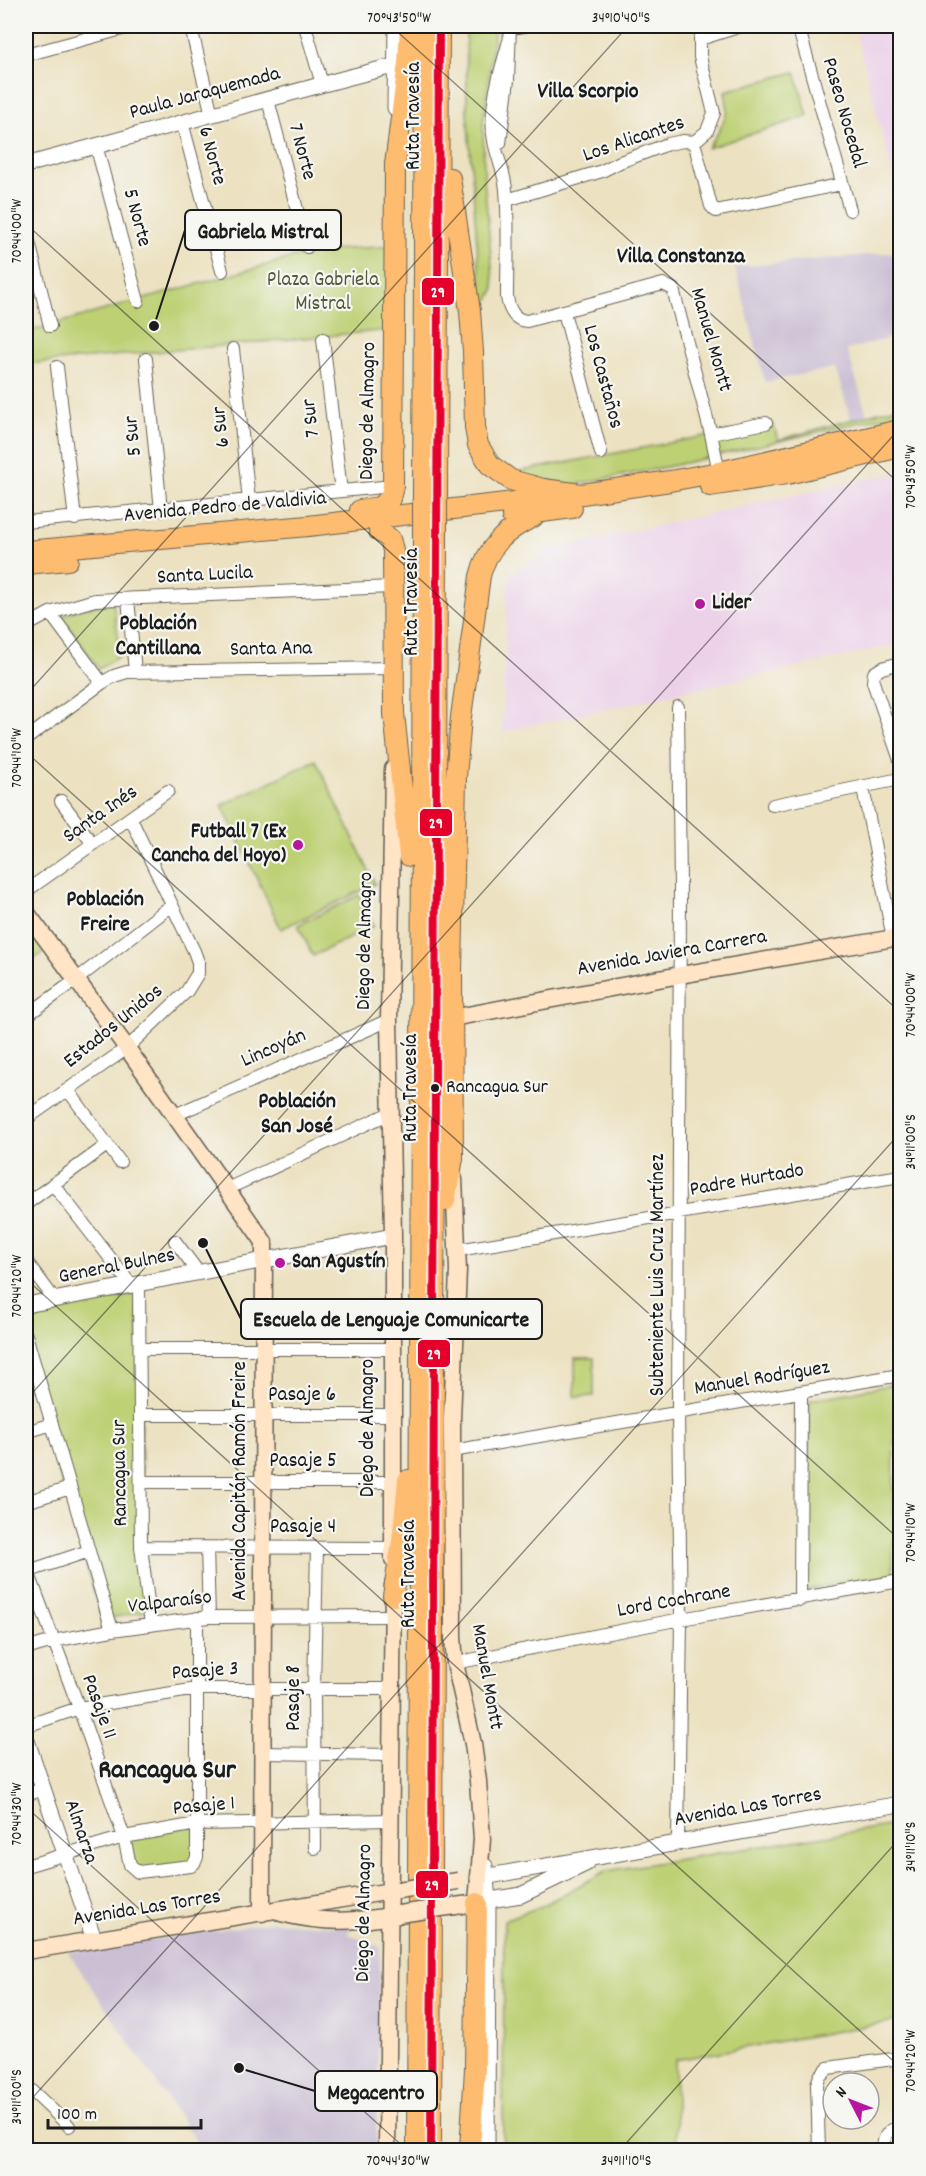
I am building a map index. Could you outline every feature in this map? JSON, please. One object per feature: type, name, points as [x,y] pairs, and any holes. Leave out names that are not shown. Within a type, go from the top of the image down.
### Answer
[{"type":"main road","points":[[395,165],[408,63],[410,26]]},
{"type":"main road","name":"Ruta Travesía","points":[[417,2151],[420,933],[430,545],[425,26]]},
{"type":"main road","name":"Ruta Travesía","points":[[430,492],[439,26]]},
{"type":"main road","points":[[439,116],[470,311],[475,427],[478,445],[490,465],[511,480],[543,489],[582,494]]},
{"type":"main road","name":"Diego de Almagro","points":[[240,532],[297,517],[373,509],[390,499],[393,486],[395,165]]},
{"type":"main road","points":[[428,519],[670,482],[900,430]]},
{"type":"main road","points":[[428,519],[544,513],[787,474],[900,447]]},
{"type":"main road","name":"Manuel Montt","points":[[482,1902],[482,1839],[477,1765],[455,1663],[451,1595],[453,1384],[458,1303],[458,1250],[453,1158],[452,1018],[458,744],[480,576],[488,554],[500,538],[516,526],[544,513]]},
{"type":"main road","name":"Avenida Pedro de Valdivia","points":[[26,551],[240,532],[428,519]]},
{"type":"main road","name":"Avenida Pedro de Valdivia","points":[[26,564],[379,531],[428,519]]},
{"type":"main road","name":"Diego de Almagro","points":[[379,531],[387,536],[392,545],[394,713],[389,1020],[393,1236],[393,1616],[390,1820],[394,1891],[387,2151]]},
{"type":"main road","name":"Ruta Travesía","points":[[430,545],[437,805],[431,2151]]},
{"type":"main road","points":[[394,713],[420,933]]},
{"type":"main road","points":[[437,805],[453,919]]},
{"type":"main road","name":"Avenida Capitán Ramón Freire","points":[[26,912],[228,1189],[262,1237],[265,1246],[261,1822],[268,1912]]},
{"type":"main road","name":"Avenida Javiera Carrera","points":[[452,1018],[897,937]]},
{"type":"main road","points":[[436,1260],[453,1158]]},
{"type":"main road","points":[[393,1596],[402,1542],[412,1445],[420,1406]]},
{"type":"main road","name":"Avenida Las Torres","points":[[26,1951],[482,1877]]},
{"type":"main road","points":[[470,2151],[476,2069],[482,1902]]},
{"type":"main road","name":"Avenida Las Torres","points":[[268,1912],[342,1922],[482,1902]]},
{"type":"street","points":[[26,55],[116,28],[133,26]]},
{"type":"street","points":[[192,26],[212,115]]},
{"type":"street","points":[[305,26],[322,84]]},
{"type":"street","name":"Diego de Almagro","points":[[395,165],[396,26]]},
{"type":"street","points":[[510,27],[525,26]]},
{"type":"street","name":"Los Alicantes","points":[[507,200],[593,174],[668,144],[683,141],[694,142],[708,131],[714,113],[700,57],[700,39],[741,26]]},
{"type":"street","name":"Paseo Nocedal","points":[[798,26],[850,210]]},
{"type":"street","name":"Manuel Montt","points":[[510,27],[492,123],[507,200],[509,308],[517,318],[524,321],[663,284],[673,289],[719,472]]},
{"type":"street","name":"Paula Jaraquemada","points":[[26,165],[322,84],[395,67]]},
{"type":"street","name":"7 Norte","points":[[268,100],[307,248]]},
{"type":"street","name":"6 Norte","points":[[182,122],[222,271]]},
{"type":"street","points":[[694,142],[711,206],[716,211],[842,184]]},
{"type":"street","name":"5 Norte","points":[[96,145],[138,301]]},
{"type":"street","points":[[26,230],[50,326]]},
{"type":"street","name":"Los Castaños","points":[[564,312],[601,453]]},
{"type":"street","name":"7 Sur","points":[[323,339],[340,492]]},
{"type":"street","name":"6 Sur","points":[[233,349],[249,501]]},
{"type":"street","name":"5 Sur","points":[[146,359],[161,510]]},
{"type":"street","points":[[57,368],[75,519]]},
{"type":"street","points":[[711,434],[766,423]]},
{"type":"street","points":[[26,522],[393,486]]},
{"type":"street","name":"Santa Lucila","points":[[26,626],[50,613],[86,602],[392,587]]},
{"type":"street","points":[[128,599],[135,671]]},
{"type":"street","points":[[50,613],[102,683]]},
{"type":"street","points":[[900,663],[874,673],[873,682],[897,737],[900,760]]},
{"type":"street","name":"Santa Ana","points":[[26,739],[102,683],[120,674],[135,671],[393,668]]},
{"type":"street","name":"Subteniente Luis Cruz Martínez","points":[[678,707],[681,975],[678,1412],[681,1619],[678,1843]]},
{"type":"street","points":[[773,805],[900,779]]},
{"type":"street","points":[[863,788],[897,937]]},
{"type":"street","name":"Santa Inés","points":[[26,891],[168,791]]},
{"type":"street","points":[[61,801],[93,844]]},
{"type":"street","name":"Estados Unidos","points":[[26,1119],[127,1048],[187,991],[198,973],[196,957],[131,819]]},
{"type":"street","points":[[26,1016],[172,905]]},
{"type":"street","name":"Lincoyán","points":[[175,1115],[389,1020]]},
{"type":"street","points":[[68,1089],[120,1162]]},
{"type":"street","points":[[228,1189],[390,1113]]},
{"type":"street","points":[[26,1204],[108,1145]]},
{"type":"street","name":"Padre Hurtado","points":[[458,1250],[900,1176]]},
{"type":"street","points":[[53,1184],[135,1285]]},
{"type":"street","name":"General Bulnes","points":[[26,1305],[393,1236]]},
{"type":"street","points":[[175,1241],[199,1273]]},
{"type":"street","points":[[26,1261],[55,1300]]},
{"type":"street","name":"Rancagua Sur","points":[[135,1285],[140,1349],[141,1547],[151,1624]]},
{"type":"street","name":"Rancagua Sur","points":[[26,1335],[30,1366],[52,1424],[112,1630]]},
{"type":"street","points":[[140,1349],[393,1349]]},
{"type":"street","name":"Manuel Rodríguez","points":[[452,1451],[900,1376]]},
{"type":"street","points":[[800,1600],[801,1394]]},
{"type":"street","name":"Pasaje 6","points":[[140,1415],[393,1415]]},
{"type":"street","points":[[26,1432],[52,1424]]},
{"type":"street","name":"Pasaje 5","points":[[141,1482],[393,1482]]},
{"type":"street","points":[[26,1502],[70,1488]]},
{"type":"street","name":"Pasaje 4","points":[[141,1547],[393,1548]]},
{"type":"street","points":[[197,1824],[197,1689],[207,1548]]},
{"type":"street","name":"Pasaje 8","points":[[315,1848],[314,1689],[317,1548]]},
{"type":"street","points":[[26,1570],[89,1551]]},
{"type":"street","name":"Pasaje 11","points":[[26,1570],[79,1708],[124,1837],[130,1865],[138,1872],[190,1866],[197,1857],[197,1824]]},
{"type":"street","name":"Lord Cochrane","points":[[455,1663],[681,1619],[900,1581]]},
{"type":"street","name":"Valparaíso","points":[[26,1650],[53,1641],[112,1630],[203,1617],[393,1616]]},
{"type":"street","name":"Pasaje 3","points":[[26,1726],[79,1708],[197,1689],[392,1689]]},
{"type":"street","name":"Almarza","points":[[26,1738],[94,1940]]},
{"type":"street","points":[[261,1753],[391,1755]]},
{"type":"street","points":[[26,1795],[43,1789]]},
{"type":"street","name":"Avenida Las Torres","points":[[482,1877],[900,1804]]},
{"type":"street","name":"Pasaje 1","points":[[26,1866],[124,1837],[197,1824],[390,1820]]},
{"type":"street","name":"Avenida Las Torres","points":[[482,1902],[520,1895],[603,1855]]},
{"type":"street","name":"Manuel Montt","points":[[482,1902],[486,2151]]},
{"type":"street","points":[[819,2151],[817,2084],[820,2076],[828,2068],[900,2058]]},
{"type":"street","points":[[26,2085],[69,2126]]},
{"type":"street","points":[[883,2151],[883,2139],[886,2134],[894,2128],[900,2128]]},
{"type":"shaded area","points":[[854,26],[900,26],[900,203]]},
{"type":"shaded area","points":[[900,252],[900,335],[847,350],[867,415],[851,419],[835,368],[765,382],[735,267]]},
{"type":"shaded area","points":[[900,472],[900,644],[502,732],[508,576],[548,550]]},
{"type":"shaded area","points":[[272,1922],[351,1927],[348,1934],[380,1947],[376,2150],[202,2150],[68,1952]]},
{"type":"green space","points":[[466,26],[495,26],[483,124],[484,178],[494,290],[485,306],[480,283],[467,111]]},
{"type":"green space","points":[[795,72],[808,116],[708,148],[728,111],[725,91]]},
{"type":"green space","name":"Plaza Gabriela Mistral","points":[[391,246],[390,330],[26,364],[26,332],[316,251]]},
{"type":"green space","points":[[900,406],[900,413],[676,465],[572,485],[511,473],[773,423],[778,440]]},
{"type":"green space","points":[[113,602],[121,655],[99,669],[62,616],[77,610]]},
{"type":"green space","name":"Futball 7 (Ex Cancha del Hoyo)","points":[[316,760],[375,884],[281,929],[222,805]]},
{"type":"green space","points":[[359,895],[374,926],[313,956],[298,925]]},
{"type":"green space","points":[[26,921],[46,950],[26,965]]},
{"type":"green space","points":[[137,1294],[146,1611],[102,1620],[27,1363],[26,1315]]},
{"type":"green space","points":[[575,1358],[594,1358],[594,1396],[575,1397]]},
{"type":"green space","points":[[894,1384],[893,1574],[805,1590],[810,1400]]},
{"type":"green space","points":[[197,1824],[195,1862],[138,1872],[124,1837]]},
{"type":"green space","points":[[900,1824],[900,2020],[675,2060],[677,2150],[503,2150],[504,1920],[542,1906],[606,1871]]},
{"type":"waterway","points":[[26,2127],[45,2150]]},
{"type":"transit line","name":"29","points":[[431,2150],[439,26]]},
{"type":"place","name":"Gabriela Mistral","points":[[154,326]]},
{"type":"place","name":"Lider","points":[[700,604]]},
{"type":"place","name":"Futball 7 (Ex Cancha del Hoyo)","points":[[298,845]]},
{"type":"place","name":"Rancagua Sur","points":[[435,1088]]},
{"type":"place","name":"Escuela de Lenguaje Comunicarte","points":[[203,1243]]},
{"type":"place","name":"San Agustín","points":[[280,1263]]},
{"type":"place","name":"Megacentro","points":[[239,2068]]},
{"type":"district","name":"Villa Scorpio","points":[[588,92]]},
{"type":"district","name":"Villa Constanza","points":[[681,257]]},
{"type":"district","name":"Población Cantillana","points":[[158,636]]},
{"type":"district","name":"Población Freire","points":[[105,912]]},
{"type":"district","name":"Población San José","points":[[297,1114]]},
{"type":"district","name":"Rancagua Sur","points":[[167,1771]]}]
